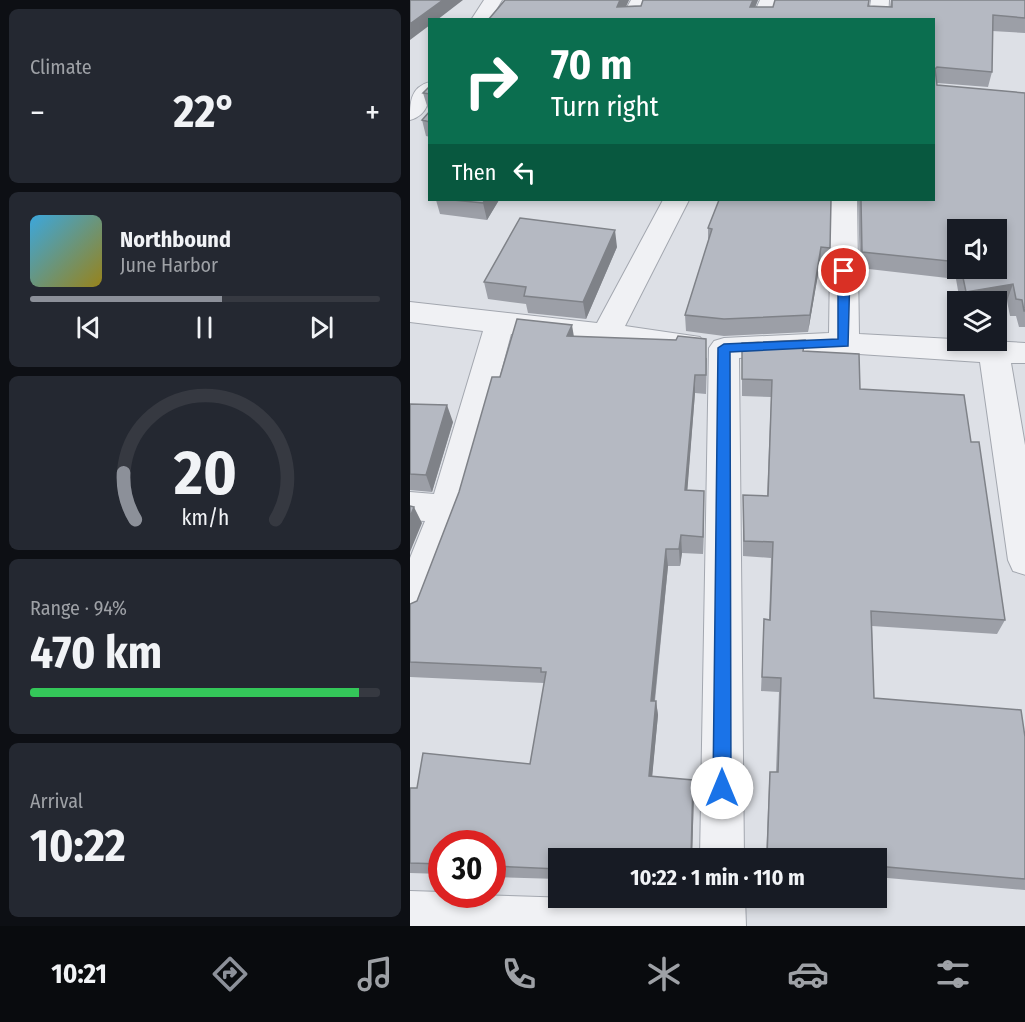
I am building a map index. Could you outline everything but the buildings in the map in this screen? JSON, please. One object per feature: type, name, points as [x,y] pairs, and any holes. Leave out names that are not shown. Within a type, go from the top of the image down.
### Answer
[{"type":"street","points":[[481,18],[494,0]]},
{"type":"street","points":[[631,18],[640,0]]},
{"type":"street","points":[[762,18],[769,0]]},
{"type":"street","points":[[878,18],[880,0]]},
{"type":"street","points":[[410,113],[428,90]]},
{"type":"street","points":[[606,334],[675,201]]},
{"type":"street","points":[[844,201],[844,343]]},
{"type":"street","points":[[410,312],[724,348],[844,343],[1009,353],[1025,561]]},
{"type":"street","points":[[410,605],[447,509],[500,322]]},
{"type":"street","points":[[722,848],[724,348]]},
{"type":"street","points":[[410,506],[447,509]]},
{"type":"street","points":[[722,908],[722,926]]},
{"type":"street","points":[[410,914],[702,926]]},
{"type":"route","points":[[722,788],[724,348],[844,343],[844,271]]}]
